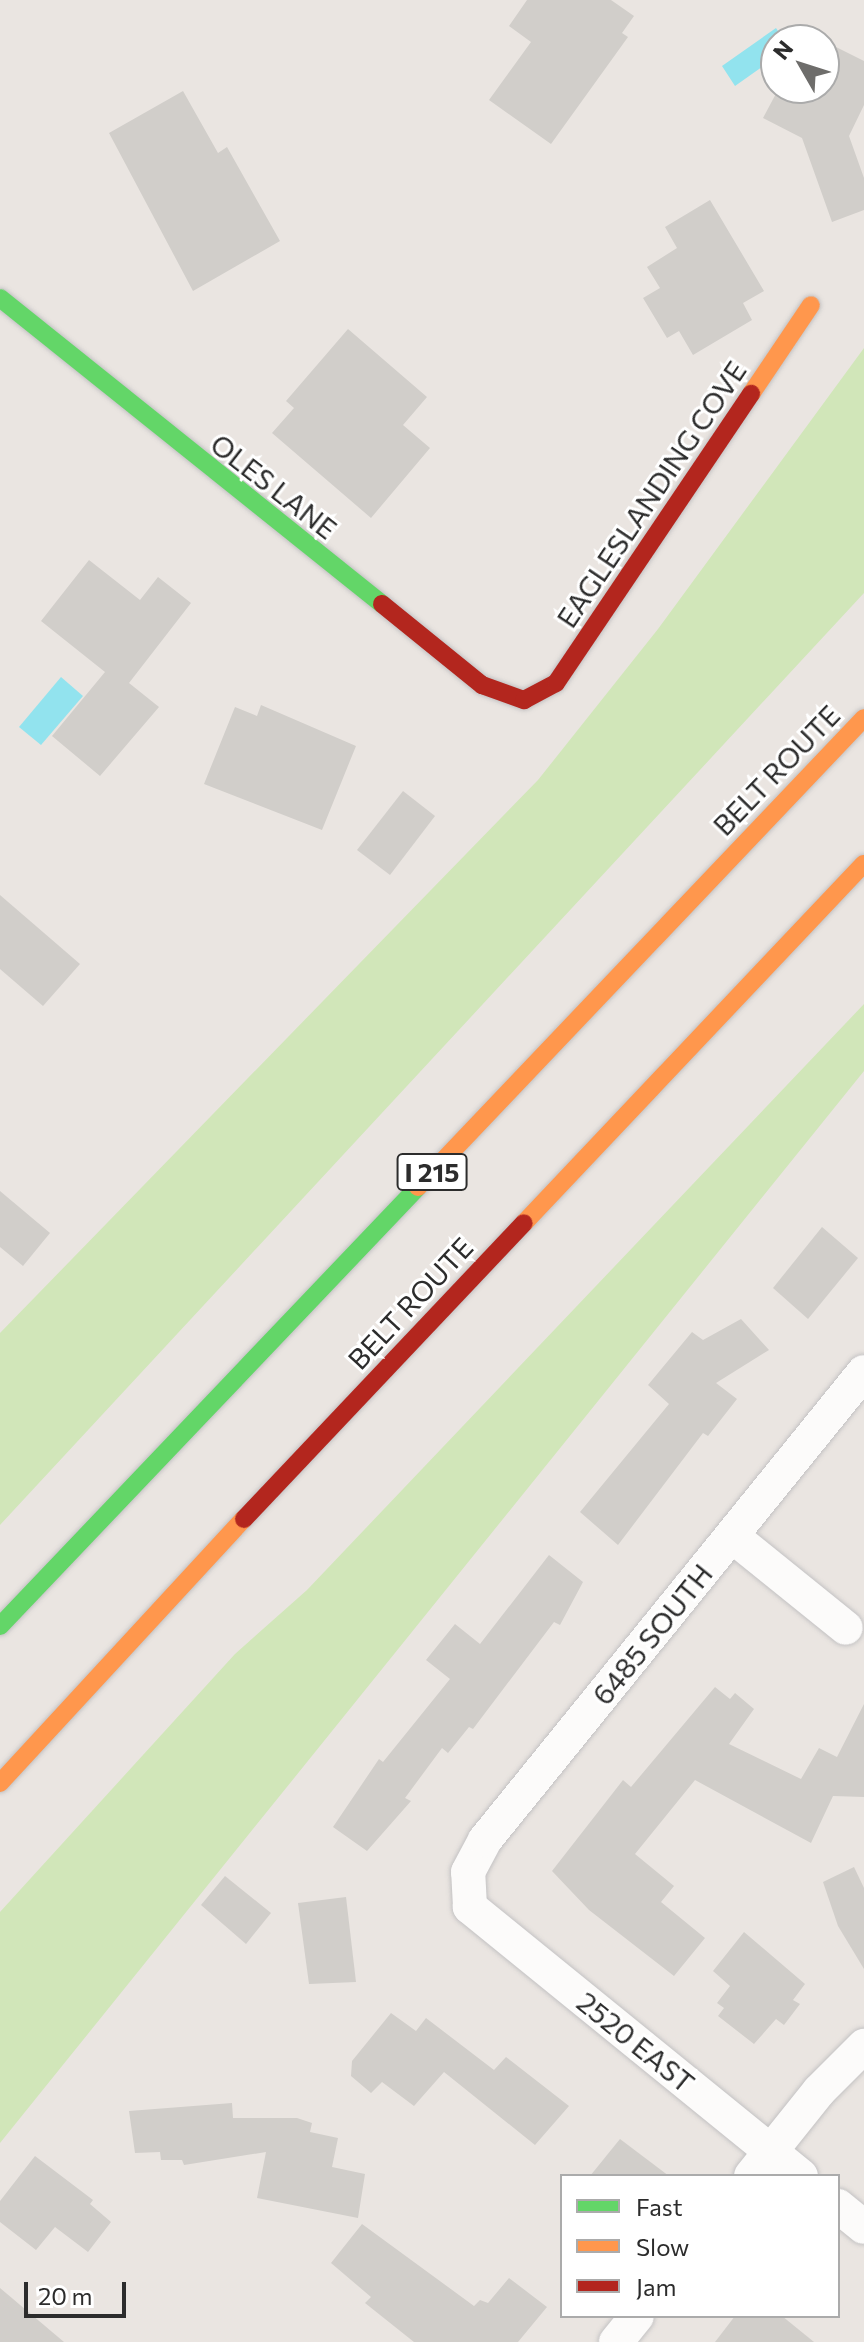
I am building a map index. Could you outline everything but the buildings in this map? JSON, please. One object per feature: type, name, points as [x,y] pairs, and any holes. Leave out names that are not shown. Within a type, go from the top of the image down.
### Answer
[{"type":"main road","name":"OLES LANE","points":[[0,298],[482,685],[524,700]]},
{"type":"main road","name":"EAGLESLANDING COVE","points":[[524,700],[556,683],[811,305]]},
{"type":"main road","name":"BELT ROUTE","points":[[0,1626],[864,718]]},
{"type":"main road","name":"BELT ROUTE","points":[[0,1783],[62,1711],[864,864]]},
{"type":"street","name":"6485 SOUTH","points":[[470,1907],[468,1872],[485,1840],[864,1372]]},
{"type":"street","points":[[732,1536],[846,1628]]},
{"type":"street","name":"2520 EAST","points":[[470,1907],[761,2164],[794,2174]]},
{"type":"street","points":[[761,2164],[864,2046]]},
{"type":"street","points":[[840,2208],[864,2227]]},
{"type":"street","points":[[616,2342],[635,2318]]},
{"type":"green space","points":[[864,348],[864,593],[0,1525],[0,1333],[538,780],[658,629]]},
{"type":"green space","points":[[864,1004],[864,1071],[0,2143],[0,1912],[235,1654],[307,1590]]},
{"type":"water","points":[[760,39],[760,68],[735,86],[722,66]]},
{"type":"water","points":[[61,677],[83,696],[41,745],[19,727]]},
{"type":"traffic: fast","points":[[0,298],[382,604]]},
{"type":"traffic: fast","points":[[0,1626],[418,1187]]},
{"type":"traffic: slow","points":[[751,394],[811,305]]},
{"type":"traffic: slow","points":[[418,1187],[864,718]]},
{"type":"traffic: slow","points":[[524,1223],[864,864]]},
{"type":"traffic: slow","points":[[0,1783],[244,1519]]},
{"type":"traffic: jam","points":[[382,604],[482,685],[524,700],[556,683],[751,394]]},
{"type":"traffic: jam","points":[[244,1519],[524,1223]]}]
